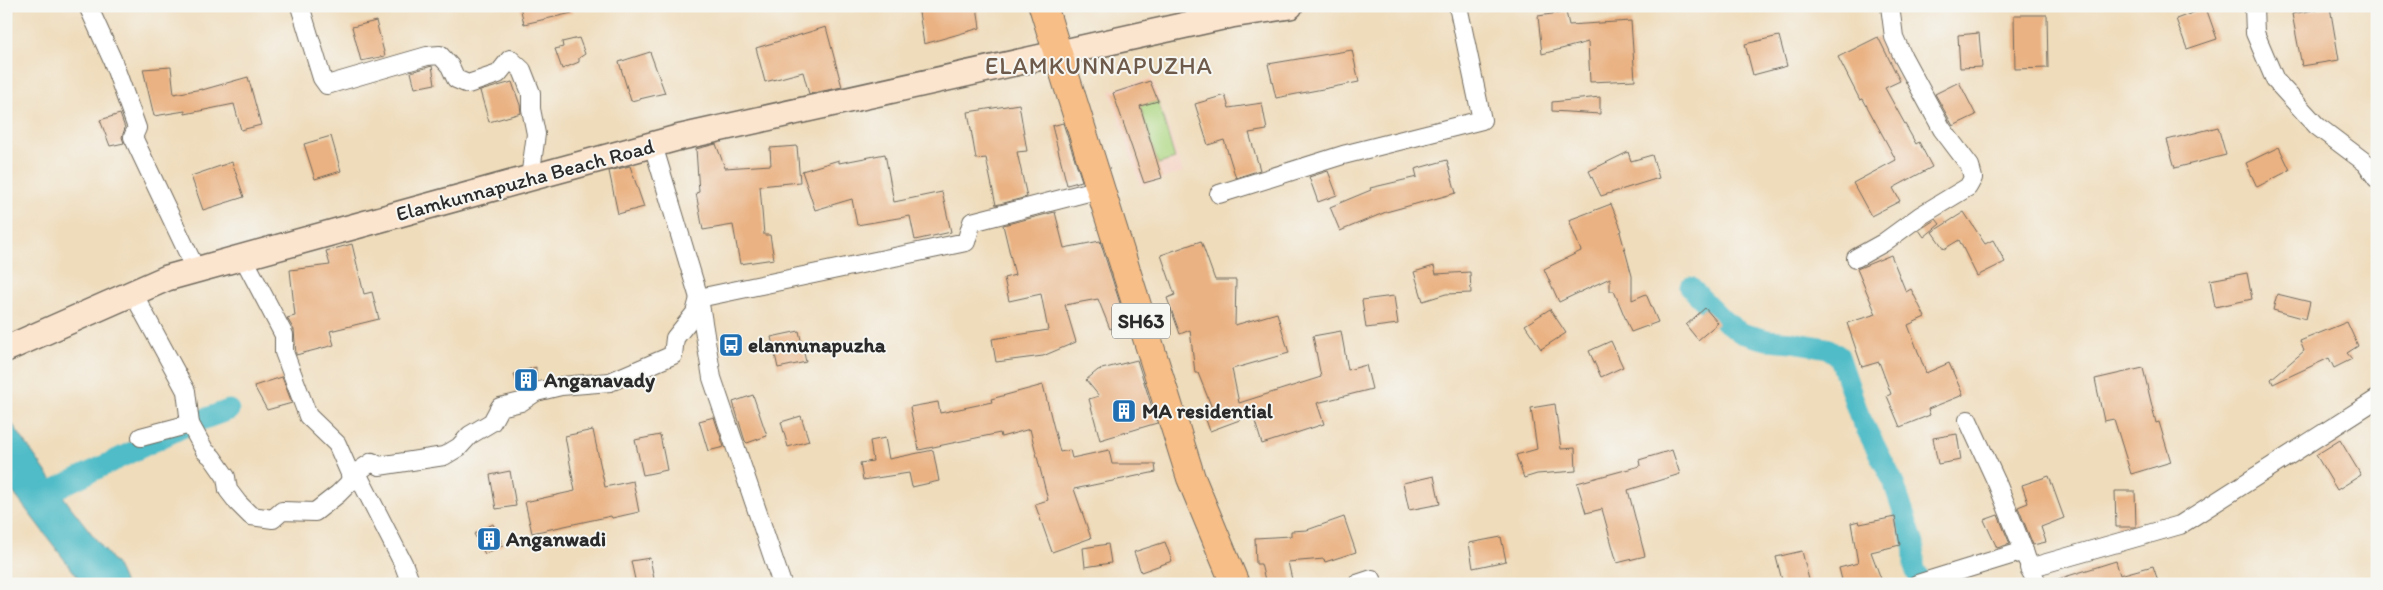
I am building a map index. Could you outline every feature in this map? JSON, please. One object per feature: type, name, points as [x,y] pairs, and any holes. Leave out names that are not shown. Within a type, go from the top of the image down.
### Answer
[{"type":"main road","name":"SH63","points":[[1044,6],[1191,478],[1235,584]]},
{"type":"main road","name":"Elamkunnapuzha Beach Road","points":[[6,349],[167,278],[653,145],[1231,15],[1290,6]]},
{"type":"street","points":[[88,6],[112,59],[137,128],[133,137],[196,270]]},
{"type":"street","points":[[300,6],[322,78],[327,85],[343,82],[427,56],[440,55],[450,66],[456,79],[468,84],[498,74],[510,59],[522,70],[531,93],[531,109],[536,134],[530,178]]},
{"type":"street","points":[[1219,194],[1343,155],[1482,120],[1458,6]]},
{"type":"street","points":[[1856,258],[1890,239],[1920,216],[1968,187],[1973,178],[1970,166],[1942,129],[1903,57],[1894,36],[1890,6]]},
{"type":"street","points":[[2254,6],[2255,33],[2275,80],[2317,126],[2366,163],[2377,179]]},
{"type":"street","points":[[653,145],[699,298],[712,378],[782,584]]},
{"type":"street","points":[[699,298],[966,242],[972,222],[1100,189]]},
{"type":"street","points":[[243,257],[284,335],[284,352],[308,416],[337,444],[403,564],[411,584]]},
{"type":"street","points":[[133,293],[186,391],[192,428],[205,450],[226,477],[228,490],[250,516],[274,519],[282,511],[315,512],[338,494],[354,475],[372,462],[379,466],[444,456],[459,448],[470,435],[492,422],[500,407],[521,402],[536,392],[561,386],[610,382],[660,362],[673,355],[675,338],[695,313],[699,298]]},
{"type":"street","points":[[2029,568],[2180,525],[2377,399]]},
{"type":"street","points":[[1968,420],[1998,482],[2029,568],[2038,584]]},
{"type":"street","points":[[141,437],[192,428]]},
{"type":"street","points":[[1917,584],[2024,551]]},
{"type":"street","points":[[1356,584],[1372,580],[1373,584]]},
{"type":"shaded area","points":[[1152,78],[1183,172],[1141,186],[1110,91]]},
{"type":"green space","points":[[1158,101],[1175,159],[1158,164],[1140,106]]},
{"type":"water","points":[[6,415],[70,506],[117,566],[125,584],[83,584],[6,483]]},
{"type":"building","points":[[520,6],[571,6],[572,13],[524,24]]},
{"type":"building","points":[[918,6],[977,6],[980,28],[924,44]]},
{"type":"building","points":[[2330,7],[2339,60],[2302,66],[2292,14]]},
{"type":"building","points":[[2206,8],[2217,39],[2187,49],[2176,19]]},
{"type":"building","points":[[1566,12],[1569,25],[1631,21],[1635,80],[1590,82],[1588,42],[1542,54],[1538,16]]},
{"type":"building","points":[[2014,15],[2047,15],[2048,68],[2015,69]]},
{"type":"building","points":[[376,21],[385,56],[361,61],[352,27]]},
{"type":"building","points":[[826,27],[842,87],[809,94],[803,72],[765,82],[756,48]]},
{"type":"building","points":[[1979,33],[1982,67],[1960,68],[1958,35]]},
{"type":"building","points":[[1779,36],[1787,66],[1753,75],[1745,44]]},
{"type":"building","points":[[1878,37],[1900,81],[1885,88],[1916,144],[1919,142],[1932,167],[1893,188],[1900,201],[1871,216],[1853,183],[1896,160],[1863,99],[1860,100],[1838,57]]},
{"type":"building","points":[[579,38],[585,54],[579,58],[579,62],[562,69],[555,49],[563,47],[562,42]]},
{"type":"building","points":[[1352,50],[1359,82],[1276,98],[1268,64]]},
{"type":"building","points":[[650,52],[665,93],[631,101],[619,62]]},
{"type":"building","points":[[432,66],[435,84],[415,88],[411,72]]},
{"type":"building","points":[[171,67],[174,94],[202,90],[248,77],[261,125],[241,130],[234,104],[185,114],[185,111],[154,116],[143,69]]},
{"type":"building","points":[[1150,81],[1158,101],[1140,106],[1162,178],[1144,183],[1113,93]]},
{"type":"building","points":[[512,82],[521,113],[489,122],[480,91]]},
{"type":"building","points":[[1959,82],[1976,115],[1953,126],[1935,94]]},
{"type":"building","points":[[1225,95],[1229,108],[1262,103],[1267,130],[1249,133],[1260,170],[1236,178],[1224,140],[1208,145],[1195,104]]},
{"type":"building","points":[[1600,97],[1600,114],[1552,111],[1552,102]]},
{"type":"building","points":[[1019,104],[1027,151],[1017,152],[1027,197],[996,205],[986,158],[976,159],[968,112]]},
{"type":"building","points":[[120,114],[125,128],[122,137],[124,143],[110,146],[100,120]]},
{"type":"building","points":[[1063,123],[1082,181],[1067,185],[1052,126]]},
{"type":"building","points":[[2218,127],[2226,155],[2175,168],[2167,140]]},
{"type":"building","points":[[331,136],[341,171],[315,179],[304,144]]},
{"type":"building","points":[[716,144],[725,168],[771,165],[770,148],[797,146],[800,182],[760,186],[764,235],[770,235],[774,259],[740,264],[733,225],[703,230],[696,193],[699,192],[696,149]]},
{"type":"building","points":[[2279,147],[2290,170],[2257,187],[2246,163]]},
{"type":"building","points":[[1628,152],[1631,161],[1652,155],[1659,178],[1601,196],[1589,171]]},
{"type":"building","points":[[885,154],[894,202],[942,192],[951,232],[915,240],[910,216],[857,225],[852,199],[815,210],[802,171],[839,160],[839,163]]},
{"type":"building","points":[[1447,160],[1456,193],[1386,212],[1340,231],[1330,207],[1371,190],[1370,188],[1417,177],[1415,169]]},
{"type":"building","points":[[232,162],[244,197],[203,210],[191,176]]},
{"type":"building","points":[[630,166],[644,207],[618,214],[609,171]]},
{"type":"building","points":[[1328,171],[1337,195],[1318,202],[1309,177]]},
{"type":"building","points":[[1611,204],[1622,231],[1620,232],[1632,276],[1632,300],[1646,294],[1658,322],[1631,332],[1614,291],[1610,291],[1610,278],[1559,302],[1544,269],[1581,251],[1569,220]]},
{"type":"building","points":[[1055,212],[1064,248],[1100,241],[1126,322],[1110,329],[1098,299],[1065,305],[1076,342],[1043,356],[996,362],[992,339],[1048,330],[1041,294],[1009,301],[1004,278],[1015,275],[1003,225]]},
{"type":"building","points":[[1964,212],[1985,244],[1993,240],[2005,262],[1977,276],[1959,240],[1944,249],[1932,232]]},
{"type":"building","points":[[1936,219],[1940,224],[1924,237],[1919,230]]},
{"type":"building","points":[[1201,241],[1215,280],[1236,280],[1235,325],[1277,313],[1289,353],[1232,369],[1239,403],[1321,377],[1313,336],[1341,331],[1348,370],[1366,365],[1372,389],[1317,403],[1324,424],[1262,444],[1253,415],[1210,431],[1205,417],[1214,413],[1198,373],[1195,373],[1190,330],[1180,334],[1167,298],[1175,295],[1161,255]]},
{"type":"building","points":[[352,244],[364,294],[372,292],[379,319],[330,331],[334,345],[296,355],[294,330],[287,318],[295,316],[290,270],[330,265],[326,251]]},
{"type":"building","points":[[1891,255],[1906,292],[1911,289],[1925,317],[1908,325],[1926,373],[1949,363],[1963,395],[1928,409],[1930,415],[1900,427],[1887,396],[1891,394],[1879,362],[1862,367],[1847,323],[1876,314],[1857,269]]},
{"type":"building","points":[[1434,266],[1436,274],[1470,272],[1471,293],[1446,294],[1423,301],[1414,272]]},
{"type":"building","points":[[2247,273],[2252,299],[2215,307],[2210,280]]},
{"type":"building","points":[[2277,294],[2310,302],[2306,319],[2273,310]]},
{"type":"building","points":[[1394,296],[1398,324],[1366,328],[1362,300]]},
{"type":"building","points":[[1705,308],[1718,323],[1698,340],[1686,325]]},
{"type":"building","points":[[1550,309],[1566,333],[1541,349],[1525,325]]},
{"type":"building","points":[[2347,322],[2358,346],[2347,353],[2352,359],[2334,368],[2329,358],[2273,384],[2271,379],[2304,351],[2300,341]]},
{"type":"building","points":[[799,331],[806,362],[778,368],[771,337]]},
{"type":"building","points":[[1611,341],[1623,367],[1601,377],[1589,351]]},
{"type":"building","name":"MA residential","points":[[1137,360],[1157,423],[1100,440],[1089,399],[1099,396],[1086,380],[1098,370]]},
{"type":"building","name":"Anganavady","points":[[536,367],[536,381],[519,390],[514,374]]},
{"type":"building","points":[[2143,368],[2156,423],[2159,422],[2171,462],[2131,474],[2114,419],[2104,421],[2095,379]]},
{"type":"building","points":[[282,377],[292,403],[267,410],[254,386]]},
{"type":"building","points":[[1043,385],[1060,452],[1070,450],[1072,458],[1109,450],[1112,464],[1155,464],[1156,472],[1074,489],[1091,538],[1052,552],[1035,504],[1048,500],[1030,429],[1001,437],[1000,433],[919,450],[910,407],[938,402],[940,413],[992,402],[991,399]]},
{"type":"building","points":[[753,395],[767,436],[747,443],[733,402]]},
{"type":"building","points":[[1555,404],[1561,449],[1575,448],[1576,471],[1537,474],[1524,478],[1516,455],[1537,449],[1531,408]]},
{"type":"building","points":[[801,416],[809,441],[788,447],[781,422]]},
{"type":"building","points":[[714,417],[724,447],[708,451],[699,421]]},
{"type":"building","points":[[593,430],[605,487],[633,481],[639,512],[532,533],[525,502],[575,491],[565,436]]},
{"type":"building","points":[[1957,434],[1961,460],[1938,464],[1933,438]]},
{"type":"building","points":[[660,435],[667,470],[643,475],[635,440]]},
{"type":"building","points":[[885,438],[889,459],[933,450],[939,481],[912,487],[909,473],[863,480],[860,463],[873,461],[870,441]]},
{"type":"building","points":[[2340,440],[2361,475],[2337,490],[2316,455]]},
{"type":"building","points":[[1672,450],[1680,474],[1628,490],[1645,556],[1617,563],[1602,509],[1586,513],[1577,483],[1640,466],[1639,460]]},
{"type":"building","points":[[510,471],[516,506],[496,509],[490,475]]},
{"type":"building","points":[[1434,476],[1440,504],[1409,510],[1403,483]]},
{"type":"building","points":[[2049,476],[2064,518],[2041,527],[2046,542],[2033,545],[2018,507],[2028,503],[2022,485]]},
{"type":"building","points":[[2115,491],[2135,491],[2136,527],[2116,527]]},
{"type":"building","points":[[1998,515],[2010,544],[1997,548],[1984,520]]},
{"type":"building","points":[[1344,517],[1356,552],[1325,562],[1324,559],[1288,562],[1293,584],[1266,584],[1261,564],[1256,564],[1255,538],[1291,536],[1291,531],[1307,530]]},
{"type":"building","points":[[1895,517],[1900,545],[1871,552],[1883,584],[1843,584],[1839,568],[1858,563],[1851,523],[1859,521],[1860,524]]},
{"type":"building","name":"Anganwadi","points":[[493,524],[503,545],[485,554],[474,534]]},
{"type":"building","points":[[1501,537],[1506,561],[1473,568],[1469,543]]},
{"type":"building","points":[[1165,542],[1172,561],[1141,572],[1134,552]]},
{"type":"building","points":[[1108,544],[1111,563],[1085,567],[1083,548]]},
{"type":"building","points":[[1802,551],[1810,584],[1783,584],[1776,557]]},
{"type":"building","points":[[650,558],[655,584],[636,584],[631,561]]},
{"type":"building","points":[[2116,561],[2120,575],[2153,566],[2159,584],[2056,584],[2055,580]]},
{"type":"waterway","points":[[1690,287],[1723,320],[1741,333],[1767,340],[1827,348],[1839,356],[1859,415],[1893,481],[1914,544],[1914,567],[1922,584]]},
{"type":"waterway","points":[[45,494],[190,424],[229,410]]},
{"type":"place","name":"elannunapuzha","points":[[731,345]]},
{"type":"place","name":"Anganavady","points":[[526,380]]},
{"type":"place","name":"MA residential","points":[[1124,411]]},
{"type":"place","name":"Anganwadi","points":[[489,539]]},
{"type":"district","name":"ELAMKUNNAPUZHA","points":[[1099,66]]}]
